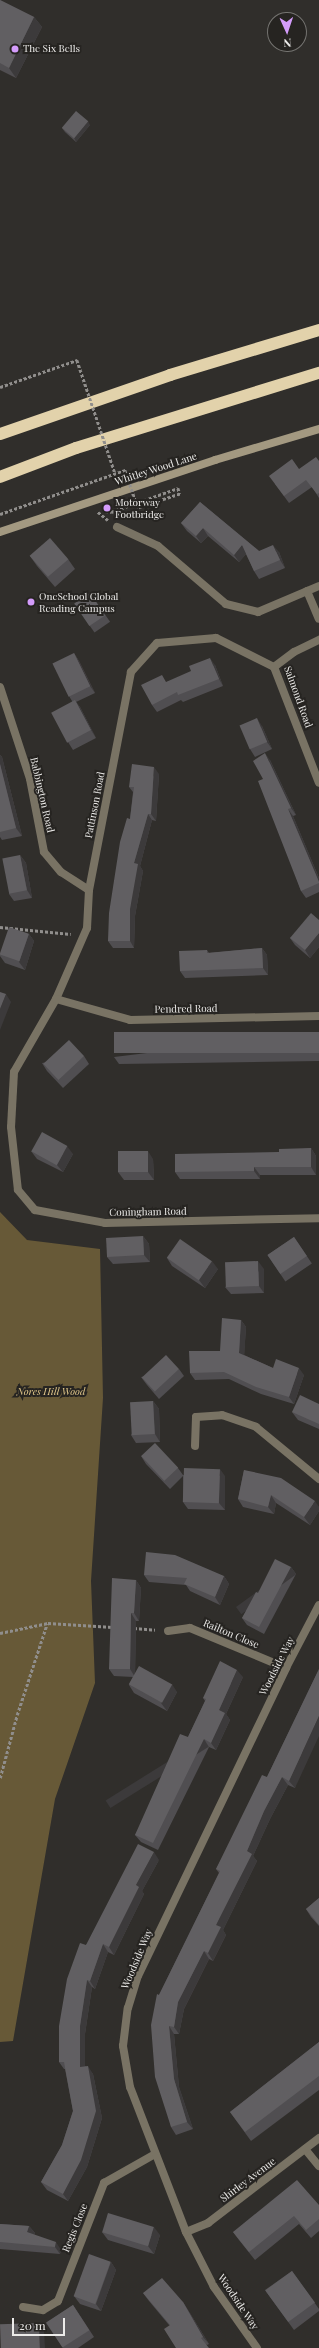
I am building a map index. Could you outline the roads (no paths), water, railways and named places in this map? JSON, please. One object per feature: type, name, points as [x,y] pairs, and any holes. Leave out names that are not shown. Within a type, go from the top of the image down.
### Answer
[{"type":"highway","points":[[0,434],[170,375],[319,330]]},
{"type":"highway","points":[[0,477],[76,448],[319,373]]},
{"type":"main road","name":"Whitley Wood Lane","points":[[0,532],[90,501],[319,429]]},
{"type":"street","points":[[118,527],[158,546],[226,604],[258,612],[319,586]]},
{"type":"street","points":[[307,591],[319,619]]},
{"type":"street","name":"Pattinson Road","points":[[13,1089],[14,1072],[56,999],[87,928],[89,890],[131,672],[157,643],[216,638],[274,667]]},
{"type":"street","name":"Salmond Road","points":[[319,640],[294,652],[274,667],[319,783]]},
{"type":"street","name":"Babbington Road","points":[[0,687],[30,779],[44,852],[61,872],[89,890]]},
{"type":"street","name":"Pendred Road","points":[[56,999],[130,1020],[319,1016]]},
{"type":"street","name":"Coningham Road","points":[[13,1089],[10,1127],[18,1190],[35,1210],[106,1224],[319,1218]]},
{"type":"street","points":[[194,1446],[196,1417],[222,1415],[256,1427],[319,1479]]},
{"type":"street","name":"Woodside Way","points":[[257,2348],[214,2288],[186,2232],[130,2087],[123,2046],[128,2008],[138,1976],[286,1668],[319,1606]]},
{"type":"street","name":"Railton Close","points":[[168,1631],[190,1628],[286,1668]]},
{"type":"street","name":"Shirley Avenue","points":[[186,2232],[208,2223],[319,2138]]},
{"type":"street","points":[[305,2149],[319,2166]]},
{"type":"street","name":"Regis Close","points":[[23,2307],[44,2310],[58,2301],[104,2183],[155,2154]]},
{"type":"place","name":"The Six Bells","points":[[15,49]]},
{"type":"place","name":"Motorway Footbridge","points":[[107,508]]},
{"type":"place","name":"OneSchool Global Reading Campus","points":[[31,602]]},
{"type":"park label","name":"Nores Hill Wood","points":[[51,1392]]}]
